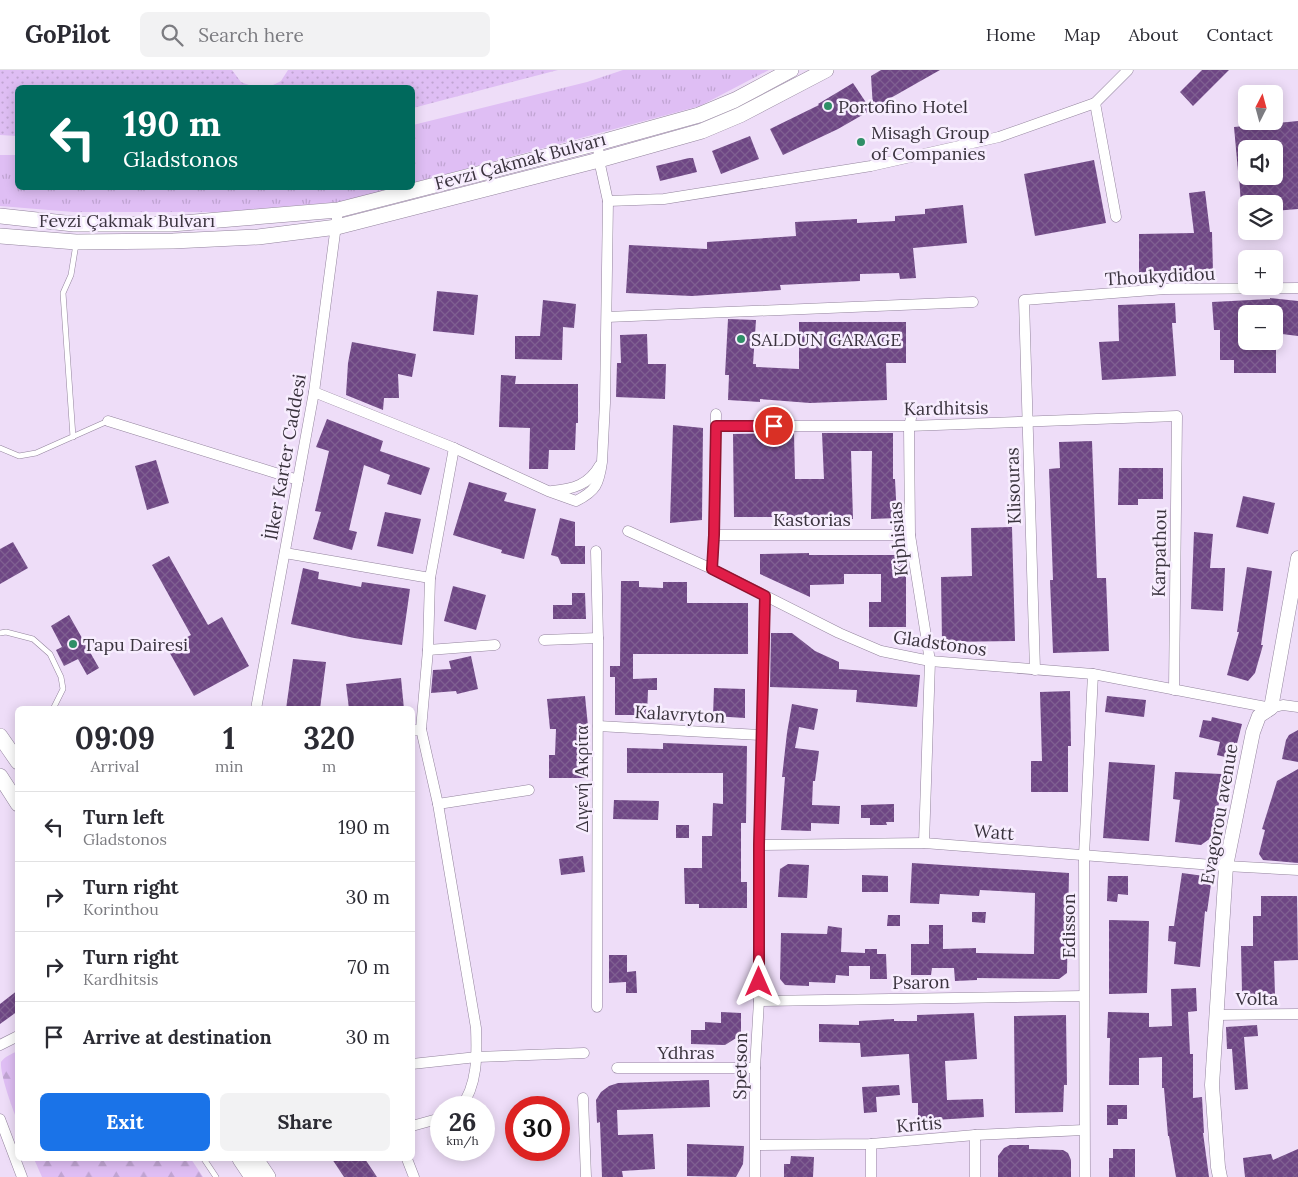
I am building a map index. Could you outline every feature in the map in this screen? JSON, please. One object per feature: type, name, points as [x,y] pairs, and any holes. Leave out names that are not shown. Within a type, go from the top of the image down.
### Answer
[{"type":"main road","name":"Fevzi Çakmak Bulvarı","points":[[0,216],[74,224],[171,224],[338,210],[699,115],[735,100],[791,70]]},
{"type":"main road","name":"Fevzi Çakmak Bulvarı","points":[[0,236],[76,242],[173,241],[258,237],[337,227],[599,160],[702,131],[740,115],[826,70]]},
{"type":"main road","points":[[0,736],[15,756]]},
{"type":"main road","points":[[0,776],[15,799]]},
{"type":"main road","points":[[241,1161],[252,1177]]},
{"type":"main road","points":[[257,1161],[268,1177]]},
{"type":"street","points":[[608,202],[664,199],[871,166],[999,138],[1096,104],[1128,70]]},
{"type":"street","points":[[1096,104],[1116,217]]},
{"type":"street","points":[[314,392],[454,448],[548,492],[576,501],[590,494],[599,481],[602,462],[607,317],[608,202],[599,160],[598,143]]},
{"type":"street","name":"İlker Karter Caddesi","points":[[257,706],[314,392],[338,210]]},
{"type":"street","name":"Thoukydidou","points":[[1024,300],[1165,290],[1298,288]]},
{"type":"street","name":"Klisouras","points":[[1024,300],[1035,670]]},
{"type":"street","points":[[607,317],[972,302]]},
{"type":"street","points":[[712,569],[716,414]]},
{"type":"street","name":"Kiphisias","points":[[912,414],[909,426],[910,535],[930,661],[924,844]]},
{"type":"street","name":"Kardhitsis","points":[[716,426],[909,426],[1176,416]]},
{"type":"street","name":"Karpathou","points":[[1174,690],[1176,416]]},
{"type":"street","points":[[108,421],[298,480]]},
{"type":"street","points":[[454,448],[430,578],[428,650],[417,730],[438,804],[471,990],[476,1028],[477,1057],[467,1096]]},
{"type":"street","name":"Gladstonos","points":[[628,531],[712,569],[839,633],[881,651],[930,661],[1093,674],[1271,708],[1284,705],[1298,707]]},
{"type":"street","name":"Kastorias","points":[[714,535],[910,535]]},
{"type":"street","name":"Διγενή Ακρίτα","points":[[596,551],[598,638],[597,1008]]},
{"type":"street","points":[[285,553],[430,578]]},
{"type":"street","points":[[1271,708],[1298,558]]},
{"type":"street","name":"Spetson","points":[[755,1177],[755,1068],[759,1001],[760,734],[765,596]]},
{"type":"street","points":[[544,640],[598,638]]},
{"type":"street","points":[[428,650],[495,645]]},
{"type":"street","name":"Edisson","points":[[1085,1177],[1084,855],[1093,674]]},
{"type":"street","name":"Evagorou avenue","points":[[1220,1177],[1212,1084],[1226,866],[1253,732],[1259,716],[1271,708]]},
{"type":"street","name":"Kalavryton","points":[[598,726],[760,734]]},
{"type":"street","points":[[438,804],[529,790]]},
{"type":"street","name":"Watt","points":[[759,845],[924,844],[1298,870]]},
{"type":"street","name":"Psaron","points":[[759,1001],[1084,996]]},
{"type":"street","name":"Volta","points":[[1216,1015],[1298,1014]]},
{"type":"street","points":[[0,1045],[15,1038]]},
{"type":"street","points":[[415,1064],[477,1057],[584,1053]]},
{"type":"street","name":"Ydhras","points":[[617,1068],[755,1068]]},
{"type":"street","points":[[583,1098],[586,1177]]},
{"type":"street","points":[[0,1119],[15,1159]]},
{"type":"street","points":[[415,1125],[430,1121]]},
{"type":"street","name":"Kritis","points":[[756,1145],[871,1144],[975,1135],[1084,1130]]},
{"type":"street","points":[[975,1135],[975,1177]]},
{"type":"street","points":[[871,1144],[871,1177]]},
{"type":"street","points":[[16,1161],[22,1177]]},
{"type":"street","points":[[408,1161],[414,1177]]},
{"type":"lane","points":[[73,436],[63,293],[71,274],[76,242]]},
{"type":"lane","points":[[0,448],[19,456],[36,454],[108,421]]},
{"type":"lane","points":[[0,633],[6,632],[33,640],[50,654],[61,677],[63,689],[54,706]]},
{"type":"lane","points":[[205,1161],[216,1177]]},
{"type":"green space","points":[[0,70],[232,70],[241,82],[249,85],[15,85],[15,136],[0,135]]},
{"type":"green space","points":[[288,70],[558,70],[415,107],[415,85],[273,85],[281,81]]},
{"type":"green space","points":[[623,70],[769,70],[700,106],[415,182],[415,125],[587,82]]},
{"type":"green space","points":[[0,155],[15,155],[15,190],[387,190],[338,202],[220,212],[73,212],[0,206]]},
{"type":"green space","points":[[15,1052],[15,1115],[1,1068],[1,1062]]},
{"type":"green space","points":[[35,1161],[192,1161],[203,1177],[42,1177]]},
{"type":"building","points":[[881,70],[940,70],[873,108],[871,76]]},
{"type":"building","points":[[1202,70],[1229,70],[1193,106],[1180,92]]},
{"type":"building","points":[[853,83],[871,110],[838,129],[783,155],[770,129],[819,105]]},
{"type":"building","points":[[1298,121],[1298,209],[1283,210],[1283,195],[1240,195],[1240,185],[1283,185],[1283,140],[1238,140],[1238,171],[1234,127],[1238,127],[1238,130],[1283,130],[1283,122]]},
{"type":"building","points":[[750,136],[759,159],[721,174],[712,151]]},
{"type":"building","points":[[693,158],[697,172],[660,181],[656,166]]},
{"type":"building","points":[[1094,160],[1106,223],[1035,236],[1024,174]]},
{"type":"building","points":[[1205,191],[1210,232],[1212,232],[1213,272],[1139,274],[1139,234],[1194,233],[1189,193]]},
{"type":"building","points":[[963,205],[967,243],[913,248],[916,278],[900,279],[899,273],[860,274],[860,281],[780,285],[781,290],[692,296],[626,293],[629,245],[707,249],[707,242],[796,236],[795,222],[857,219],[857,223],[895,221],[895,216],[925,214],[925,209]]},
{"type":"building","points":[[437,291],[478,295],[474,335],[433,331]]},
{"type":"building","points":[[1270,299],[1298,301],[1298,336],[1283,334],[1283,305],[1238,305],[1238,350],[1276,350],[1276,373],[1234,373],[1234,360],[1220,360],[1220,330],[1214,330],[1212,302]]},
{"type":"building","points":[[543,300],[576,304],[574,328],[563,327],[562,360],[515,359],[515,336],[540,336]]},
{"type":"building","points":[[1175,303],[1176,323],[1172,323],[1176,376],[1102,380],[1099,342],[1119,341],[1118,305]]},
{"type":"building","points":[[728,319],[756,320],[753,364],[756,364],[756,367],[799,369],[799,322],[906,322],[906,363],[886,363],[887,400],[810,403],[760,399],[760,402],[728,400],[729,375],[725,375]]},
{"type":"building","points":[[647,334],[648,364],[666,364],[665,399],[616,397],[617,363],[621,363],[620,335]]},
{"type":"building","points":[[352,342],[416,354],[412,377],[398,374],[399,398],[384,398],[383,410],[346,395],[348,363]]},
{"type":"building","points":[[501,375],[516,376],[515,384],[578,384],[578,423],[576,423],[575,450],[549,450],[548,469],[529,469],[530,428],[499,427]]},
{"type":"building","points":[[327,419],[383,441],[380,451],[430,468],[421,495],[387,484],[390,475],[364,465],[349,530],[357,532],[352,550],[313,539],[321,512],[315,511],[329,451],[316,447]]},
{"type":"building","points":[[673,425],[703,428],[702,520],[670,523]]},
{"type":"building","points":[[794,433],[795,479],[824,479],[822,433],[893,433],[893,479],[895,479],[897,518],[871,519],[872,451],[851,451],[853,519],[775,521],[775,517],[734,517],[733,434]]},
{"type":"building","points":[[1092,441],[1097,578],[1106,578],[1109,651],[1053,653],[1050,580],[1053,580],[1049,469],[1060,468],[1059,442]]},
{"type":"building","points":[[156,460],[169,503],[147,510],[135,466]]},
{"type":"building","points":[[1119,468],[1163,468],[1163,499],[1138,499],[1138,505],[1118,505]]},
{"type":"building","points":[[469,482],[507,493],[504,501],[536,509],[524,559],[501,553],[502,550],[453,535]]},
{"type":"building","points":[[1243,496],[1275,503],[1268,534],[1236,527]]},
{"type":"building","points":[[385,512],[421,519],[413,554],[377,546]]},
{"type":"building","points":[[560,518],[575,522],[575,546],[585,546],[585,564],[561,564],[558,557],[551,555]]},
{"type":"building","points":[[1012,527],[1015,641],[942,642],[941,577],[972,576],[971,528]]},
{"type":"building","points":[[1194,532],[1213,534],[1210,568],[1225,568],[1223,611],[1191,609]]},
{"type":"building","points":[[13,542],[28,568],[0,584],[0,549]]},
{"type":"building","points":[[809,553],[809,555],[899,555],[899,561],[906,561],[906,627],[869,627],[869,602],[881,602],[881,574],[844,574],[844,584],[810,585],[810,597],[760,574],[760,554]]},
{"type":"building","points":[[169,556],[208,625],[222,617],[249,666],[194,696],[167,648],[191,635],[152,565]]},
{"type":"building","points":[[1247,567],[1272,571],[1261,645],[1263,645],[1255,673],[1248,681],[1227,675],[1239,632],[1237,632]]},
{"type":"building","points":[[303,568],[319,572],[318,579],[361,587],[362,582],[410,589],[402,645],[354,638],[291,624]]},
{"type":"building","points":[[621,581],[639,581],[639,587],[663,588],[663,582],[687,582],[687,603],[748,603],[748,654],[633,654],[633,679],[657,678],[657,690],[648,690],[647,715],[615,715],[615,677],[610,677],[610,666],[620,666]]},
{"type":"building","points":[[453,586],[486,595],[476,630],[444,621]]},
{"type":"building","points":[[572,593],[585,593],[586,619],[553,619],[553,605],[572,605]]},
{"type":"building","name":"Tapu Dairesi","points":[[69,615],[99,668],[87,675],[78,659],[64,666],[56,650],[62,647],[51,626]]},
{"type":"building","points":[[771,633],[792,633],[815,651],[839,662],[839,669],[920,675],[917,707],[856,702],[857,690],[770,687]]},
{"type":"building","points":[[471,656],[478,689],[457,694],[456,691],[431,693],[433,670],[451,669],[449,661]]},
{"type":"building","points":[[293,659],[326,662],[320,706],[286,706]]},
{"type":"building","points":[[401,678],[404,706],[349,706],[346,684]]},
{"type":"building","points":[[714,688],[745,689],[745,718],[713,716]]},
{"type":"building","points":[[1070,691],[1071,746],[1068,746],[1068,792],[1031,792],[1031,761],[1042,761],[1040,692]]},
{"type":"building","points":[[585,696],[588,726],[586,726],[586,778],[549,778],[549,755],[555,755],[556,729],[550,729],[547,699]]},
{"type":"building","points":[[1107,696],[1146,700],[1144,717],[1105,712]]},
{"type":"building","points":[[792,704],[818,709],[814,730],[799,727],[795,748],[819,751],[815,781],[813,781],[812,805],[840,806],[839,824],[811,823],[811,831],[781,830],[785,777],[782,777]]},
{"type":"building","points":[[1212,717],[1242,724],[1233,759],[1217,755],[1220,742],[1199,737],[1203,720],[1211,721]]},
{"type":"building","points":[[1298,730],[1298,762],[1282,759],[1286,740],[1289,735]]},
{"type":"building","points":[[663,743],[747,746],[746,823],[741,823],[741,882],[747,882],[747,908],[699,908],[699,904],[685,904],[684,868],[702,868],[702,836],[712,836],[713,803],[723,804],[723,773],[627,773],[627,748],[663,749]]},
{"type":"building","points":[[1109,762],[1155,765],[1149,841],[1103,838]]},
{"type":"building","points":[[1298,769],[1298,863],[1263,860],[1259,854],[1265,830],[1262,829],[1277,781]]},
{"type":"building","points":[[1175,772],[1222,774],[1221,802],[1219,802],[1215,835],[1201,845],[1175,842],[1180,800],[1173,799]]},
{"type":"building","points":[[614,800],[659,801],[658,820],[613,819]]},
{"type":"building","points":[[894,804],[894,822],[886,822],[887,825],[870,825],[870,818],[861,818],[861,805]]},
{"type":"building","points":[[676,825],[689,825],[689,838],[676,838]]},
{"type":"building","points":[[583,856],[585,872],[561,875],[559,859]]},
{"type":"building","points":[[912,863],[1069,873],[1067,973],[1059,979],[977,978],[977,980],[955,981],[954,968],[932,968],[931,975],[911,975],[911,944],[929,944],[929,925],[943,925],[943,949],[976,948],[976,953],[1034,954],[1035,893],[980,890],[979,896],[940,894],[939,904],[910,903]]},
{"type":"building","points":[[788,864],[809,865],[807,898],[778,897],[780,869]]},
{"type":"building","points":[[1182,873],[1204,876],[1211,884],[1207,912],[1205,911],[1200,967],[1174,964],[1176,942],[1168,941],[1169,926],[1174,926]]},
{"type":"building","points":[[862,875],[888,876],[888,892],[862,892]]},
{"type":"building","points":[[1108,876],[1128,876],[1128,895],[1118,894],[1117,902],[1107,901]]},
{"type":"building","points":[[1261,896],[1297,896],[1298,960],[1274,961],[1275,996],[1247,997],[1242,993],[1241,946],[1253,946],[1253,916],[1261,916]]},
{"type":"building","points":[[972,912],[986,912],[985,923],[972,922]]},
{"type":"building","points":[[888,915],[900,915],[900,926],[887,926]]},
{"type":"building","points":[[1109,920],[1149,921],[1147,993],[1109,994]]},
{"type":"building","points":[[828,926],[842,928],[841,952],[865,953],[865,949],[877,949],[877,954],[886,954],[887,979],[870,979],[870,966],[849,966],[849,976],[836,975],[835,983],[809,982],[809,986],[785,985],[780,979],[781,933],[827,934]]},
{"type":"building","points":[[609,955],[627,955],[627,972],[636,971],[637,993],[626,993],[626,982],[609,983]]},
{"type":"building","points":[[1196,988],[1197,1011],[1188,1012],[1190,1054],[1193,1054],[1193,1098],[1202,1097],[1203,1133],[1209,1177],[1176,1177],[1168,1136],[1164,1088],[1162,1088],[1162,1057],[1139,1058],[1139,1085],[1109,1085],[1110,1038],[1107,1038],[1108,1012],[1149,1013],[1149,1027],[1172,1026],[1171,989]]},
{"type":"building","points":[[15,992],[15,1013],[0,1024],[0,1004]]},
{"type":"building","points":[[721,1012],[741,1013],[741,1035],[725,1045],[691,1044],[691,1030],[705,1030],[705,1022],[721,1023]]},
{"type":"building","points":[[974,1013],[977,1059],[945,1061],[947,1100],[983,1099],[984,1117],[918,1121],[918,1103],[912,1103],[909,1054],[861,1057],[860,1043],[819,1042],[819,1024],[859,1025],[859,1021],[894,1019],[894,1021],[917,1021],[917,1015]]},
{"type":"building","points":[[1066,1015],[1067,1085],[1064,1085],[1063,1112],[1015,1113],[1014,1016]]},
{"type":"building","points":[[1257,1025],[1258,1036],[1244,1037],[1248,1089],[1235,1090],[1232,1049],[1227,1049],[1226,1027]]},
{"type":"building","points":[[709,1080],[710,1107],[617,1110],[618,1135],[653,1134],[655,1169],[622,1171],[623,1177],[602,1177],[600,1122],[597,1123],[596,1100],[601,1092],[609,1086],[618,1083]]},
{"type":"building","points":[[899,1085],[900,1095],[876,1097],[877,1112],[864,1113],[862,1087]]},
{"type":"building","points":[[1107,1105],[1127,1105],[1127,1119],[1118,1119],[1118,1125],[1107,1125]]},
{"type":"building","points":[[687,1144],[744,1146],[743,1164],[736,1177],[687,1176]]},
{"type":"building","points":[[1010,1145],[1029,1145],[1029,1149],[1063,1150],[1068,1153],[1071,1160],[1071,1177],[998,1177],[998,1156],[1004,1148]]},
{"type":"building","points":[[1113,1149],[1135,1149],[1135,1177],[1109,1177],[1109,1158],[1113,1158]]},
{"type":"building","points":[[1298,1149],[1298,1177],[1245,1177],[1243,1158],[1271,1154],[1273,1160]]},
{"type":"building","points":[[791,1156],[814,1157],[813,1177],[784,1177],[784,1164],[790,1164]]},
{"type":"building","points":[[333,1161],[366,1161],[377,1177],[344,1177]]},
{"type":"place","name":"Portofino Hotel","points":[[828,106]]},
{"type":"place","name":"Misagh Group of Companies","points":[[861,142]]},
{"type":"place","name":"SALDUN GARAGE","points":[[741,339]]},
{"type":"place","name":"Tapu Dairesi","points":[[73,644]]},
{"type":"route","points":[[759,982],[760,734],[765,596],[712,569],[716,426],[774,426]]}]
